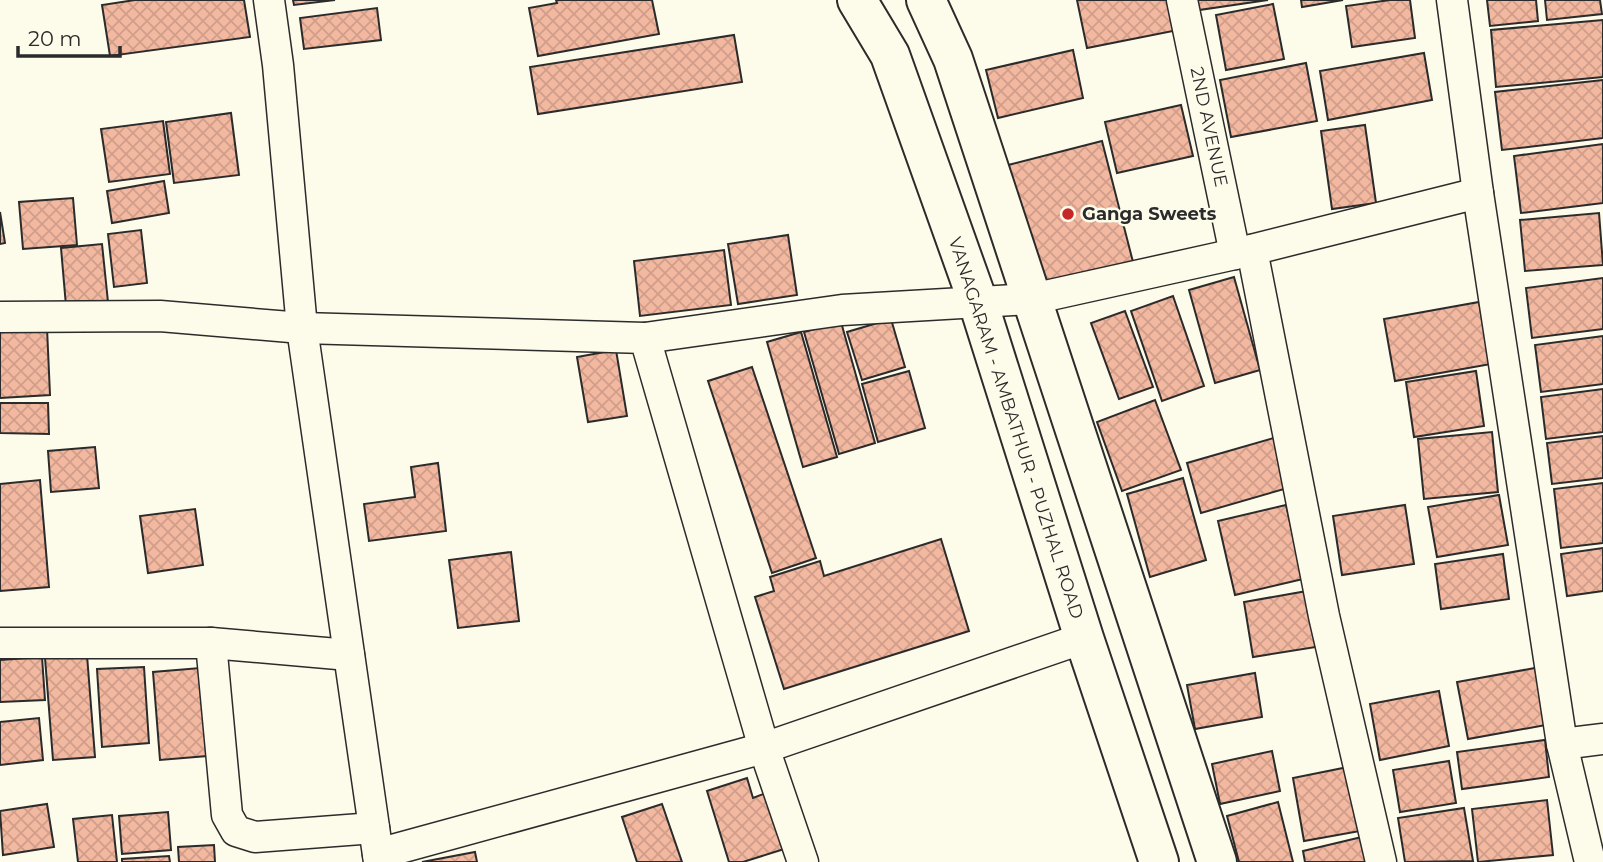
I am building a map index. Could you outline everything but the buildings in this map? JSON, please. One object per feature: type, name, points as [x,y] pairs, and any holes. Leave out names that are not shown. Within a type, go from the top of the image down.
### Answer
[{"type":"main road","name":"VANAGARAM - AMBATHUR - PUZHAL ROAD","points":[[857,0],[890,55],[978,302],[1084,638],[1159,862]]},
{"type":"main road","points":[[926,0],[954,59],[1217,862]]},
{"type":"street","points":[[269,0],[302,328],[377,848]]},
{"type":"street","name":"2ND AVENUE","points":[[1182,0],[1244,252],[1381,862]]},
{"type":"street","points":[[1452,0],[1478,192],[1562,744],[1590,862]]},
{"type":"street","points":[[0,317],[160,316],[302,328],[645,338],[842,310],[1032,299],[1244,252],[1478,192]]},
{"type":"street","points":[[645,338],[764,748],[803,862]]},
{"type":"street","points":[[211,643],[227,815],[236,831],[255,837],[377,848],[764,748],[1084,638]]},
{"type":"street","points":[[0,643],[211,643],[349,654]]},
{"type":"street","points":[[1562,744],[1603,739]]},
{"type":"place","name":"Ganga Sweets","points":[[1068,214]]}]
